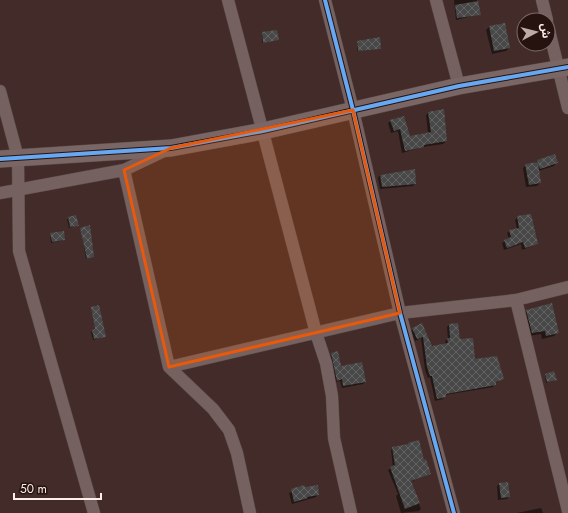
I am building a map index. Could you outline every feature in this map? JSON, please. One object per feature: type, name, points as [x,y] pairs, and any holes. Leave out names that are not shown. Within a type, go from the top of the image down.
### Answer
[{"type":"street","points":[[228,0],[316,333],[326,363],[332,396],[334,438],[351,513]]},
{"type":"street","points":[[325,0],[353,110],[400,313],[454,513]]},
{"type":"street","points":[[436,0],[459,86]]},
{"type":"street","points":[[542,0],[545,12]]},
{"type":"street","points":[[556,48],[563,68],[568,108]]},
{"type":"street","points":[[0,159],[171,148],[263,131],[459,86],[563,68]]},
{"type":"street","points":[[0,91],[18,158],[19,251],[94,513]]},
{"type":"street","points":[[0,193],[124,170],[171,148]]},
{"type":"street","points":[[124,170],[169,367],[213,409],[228,430],[237,452],[250,513]]},
{"type":"street","points":[[169,367],[400,313],[516,300],[568,287]]},
{"type":"street","points":[[516,300],[568,511]]},
{"type":"highlighted area","points":[[353,110],[400,313],[169,367],[124,170],[171,148]]},
{"type":"building","points":[[478,1],[481,15],[457,18],[455,5]]},
{"type":"building","points":[[505,23],[510,48],[494,51],[489,26]]},
{"type":"building","points":[[277,30],[279,40],[263,43],[262,32]]},
{"type":"building","points":[[380,37],[381,49],[358,51],[357,41]]},
{"type":"building","points":[[444,109],[447,141],[424,145],[424,147],[405,151],[400,129],[394,131],[390,120],[404,116],[410,136],[431,132],[428,112]]},
{"type":"building","points":[[555,154],[558,163],[540,169],[537,160]]},
{"type":"building","points":[[538,162],[541,183],[529,185],[525,164]]},
{"type":"building","points":[[415,169],[416,184],[382,187],[380,175]]},
{"type":"building","points":[[531,214],[538,244],[525,248],[523,242],[507,248],[504,240],[511,237],[509,230],[519,228],[517,216]]},
{"type":"building","points":[[76,215],[79,226],[70,227],[68,217]]},
{"type":"building","points":[[90,225],[94,257],[87,259],[80,228]]},
{"type":"building","points":[[64,231],[65,240],[52,242],[50,233]]},
{"type":"building","points":[[552,303],[559,333],[546,336],[545,331],[532,333],[526,310]]},
{"type":"building","points":[[99,305],[106,337],[94,339],[92,330],[95,329],[91,307]]},
{"type":"building","points":[[422,323],[432,346],[448,343],[447,338],[450,338],[449,324],[458,323],[460,339],[473,338],[475,359],[497,356],[504,379],[496,382],[496,385],[446,394],[446,397],[437,399],[432,376],[430,376],[427,367],[423,337],[417,339],[412,328]]},
{"type":"building","points":[[338,351],[341,366],[362,362],[366,382],[343,386],[342,379],[337,381],[331,353]]},
{"type":"building","points":[[554,371],[557,380],[547,382],[545,374]]},
{"type":"building","points":[[419,440],[424,460],[426,459],[431,474],[411,481],[420,503],[405,509],[390,467],[395,465],[392,447]]},
{"type":"building","points":[[508,482],[510,497],[501,498],[499,483]]},
{"type":"building","points":[[304,485],[305,487],[318,485],[319,495],[307,497],[308,498],[294,502],[291,489]]},
{"type":"cycle path","points":[[325,0],[353,110],[400,313],[454,513]]},
{"type":"cycle path","points":[[0,159],[171,148],[263,131],[459,86],[568,67]]}]
